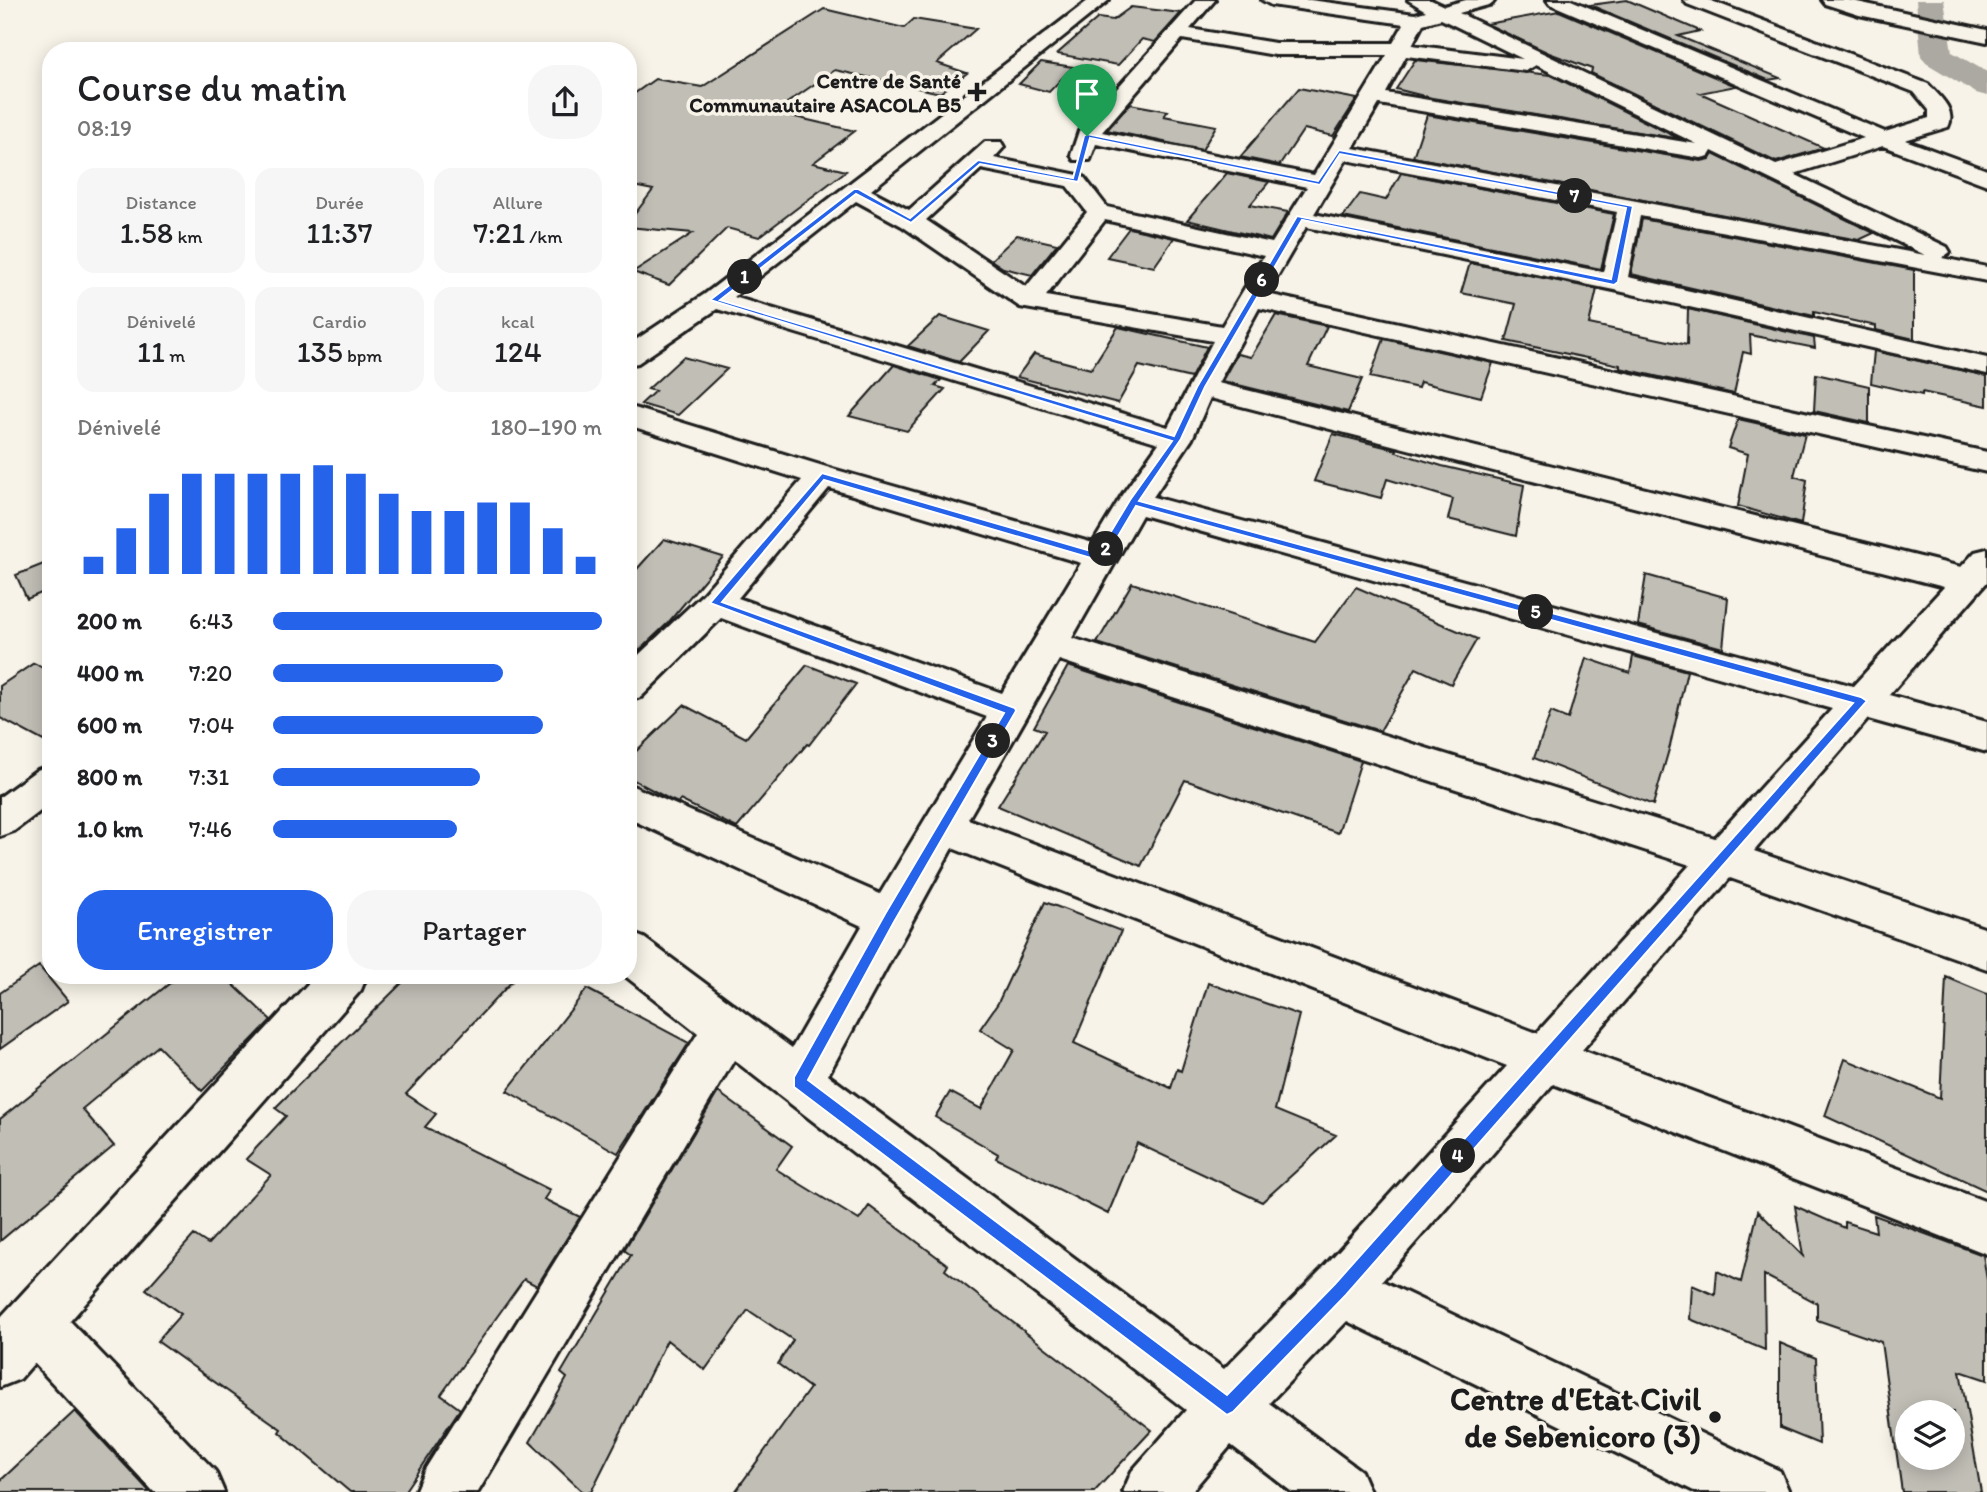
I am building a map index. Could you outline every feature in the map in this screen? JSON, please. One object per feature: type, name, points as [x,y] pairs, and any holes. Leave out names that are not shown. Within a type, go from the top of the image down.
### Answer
[{"type":"street","points":[[637,351],[714,300],[1100,0]]},
{"type":"street","points":[[1075,181],[1087,136],[1206,0]]},
{"type":"street","points":[[1271,0],[1424,10],[1486,0]]},
{"type":"street","points":[[1556,0],[1884,139],[1987,178]]},
{"type":"street","points":[[1693,0],[1921,88],[1939,108],[1940,122],[1773,173]]},
{"type":"street","points":[[1831,0],[1859,10],[1987,36]]},
{"type":"street","points":[[799,1082],[889,918],[1133,502],[1177,439],[1201,387],[1251,298],[1424,10]]},
{"type":"street","points":[[1424,10],[1560,69],[1985,275]]},
{"type":"street","points":[[1178,33],[1275,49],[1399,49],[1560,69]]},
{"type":"street","points":[[1373,97],[1745,159]]},
{"type":"street","points":[[1087,136],[1320,183]]},
{"type":"street","points":[[1339,152],[1985,275]]},
{"type":"street","points":[[911,221],[986,155],[1075,181],[1099,212],[1280,252]]},
{"type":"street","points":[[856,191],[911,221],[1029,301],[1230,336]]},
{"type":"street","points":[[1614,282],[1630,206]]},
{"type":"street","points":[[1029,301],[1099,212]]},
{"type":"street","points":[[1300,218],[1614,282],[1987,366]]},
{"type":"street","points":[[1251,298],[1987,462]]},
{"type":"street","points":[[714,300],[1177,439]]},
{"type":"street","points":[[1153,1492],[1227,1406],[1340,1289],[1978,570],[1201,387]]},
{"type":"street","points":[[637,418],[822,476],[1101,558]]},
{"type":"street","points":[[637,678],[715,603],[822,476]]},
{"type":"street","points":[[1133,502],[1987,737]]},
{"type":"street","points":[[715,603],[1011,711]]},
{"type":"street","points":[[1050,645],[1723,858],[1987,949]]},
{"type":"street","points":[[0,818],[42,788]]},
{"type":"street","points":[[637,804],[889,918]]},
{"type":"street","points":[[943,827],[1987,1228]]},
{"type":"street","points":[[637,959],[1340,1492]]},
{"type":"street","points":[[194,1492],[17,1341],[337,984]]},
{"type":"street","points":[[450,1490],[727,1027]]},
{"type":"street","points":[[1340,1289],[1759,1492]]},
{"type":"building","points":[[1627,0],[1700,31],[1678,36],[1780,78],[1768,80],[1590,5]]},
{"type":"building","points":[[1131,7],[1181,13],[1155,42],[1142,39],[1118,65],[1057,54],[1098,18],[1113,20]]},
{"type":"building","points":[[824,9],[904,28],[914,19],[976,29],[937,63],[967,73],[940,93],[835,70],[774,112],[855,131],[813,163],[846,171],[759,237],[727,228],[669,285],[637,273],[637,269],[693,233],[637,228],[637,211],[653,190],[637,187],[637,92],[655,79],[702,87]]},
{"type":"building","points":[[1559,11],[1736,86],[1700,93],[1824,148],[1776,162],[1591,73],[1592,69],[1549,53],[1487,24]]},
{"type":"building","points":[[1415,60],[1551,75],[1680,139],[1432,98],[1396,89]]},
{"type":"building","points":[[1041,62],[1073,67],[1049,92],[1019,84]]},
{"type":"building","points":[[1299,88],[1357,99],[1333,136],[1304,129],[1280,165],[1240,157]]},
{"type":"building","points":[[1130,104],[1168,111],[1164,116],[1216,126],[1202,150],[1107,130]]},
{"type":"building","points":[[1427,115],[1701,161],[1710,159],[1713,154],[1874,233],[1859,240],[1413,157]]},
{"type":"building","points":[[1227,173],[1269,182],[1250,205],[1288,212],[1271,240],[1187,220]]},
{"type":"building","points":[[1401,173],[1614,214],[1601,269],[1343,217],[1360,194],[1386,200]]},
{"type":"building","points":[[1642,219],[1914,270],[1914,339],[1876,330],[1876,326],[1814,312],[1814,316],[1631,274]]},
{"type":"building","points":[[1129,228],[1174,238],[1154,267],[1107,257]]},
{"type":"building","points":[[1017,235],[1057,244],[1032,275],[1003,268],[991,260]]},
{"type":"building","points":[[1470,263],[1597,289],[1589,324],[1687,345],[1688,309],[1814,338],[1815,348],[1750,335],[1751,354],[1743,352],[1734,394],[1620,368],[1620,365],[1506,341],[1516,304],[1461,293]]},
{"type":"building","points":[[1276,315],[1327,326],[1308,366],[1362,379],[1348,412],[1222,381],[1237,354],[1251,357]]},
{"type":"building","points":[[940,316],[989,331],[959,362],[908,346]]},
{"type":"building","points":[[1118,327],[1207,347],[1191,378],[1139,366],[1118,403],[1017,377],[1034,354],[1091,369]]},
{"type":"building","points":[[1384,339],[1493,363],[1481,397],[1420,382],[1418,388],[1370,377]]},
{"type":"building","points":[[1874,351],[1987,376],[1987,406],[1871,383]]},
{"type":"building","points":[[683,357],[727,369],[678,415],[641,404],[655,391],[648,389]]},
{"type":"building","points":[[894,365],[941,380],[935,386],[945,389],[907,431],[849,416]]},
{"type":"building","points":[[1816,374],[1869,386],[1869,423],[1814,411]]},
{"type":"building","points":[[1738,419],[1805,434],[1794,476],[1807,480],[1801,524],[1738,506],[1748,454],[1728,448]]},
{"type":"building","points":[[1333,434],[1397,450],[1396,452],[1442,466],[1524,485],[1516,536],[1448,519],[1453,499],[1387,479],[1381,498],[1314,481]]},
{"type":"building","points":[[664,539],[723,557],[668,623],[637,652],[637,569]]},
{"type":"building","points":[[42,565],[42,593],[27,599],[16,575]]},
{"type":"building","points":[[1646,575],[1728,598],[1723,648],[1638,625]]},
{"type":"building","points":[[1132,583],[1315,642],[1356,587],[1477,639],[1451,684],[1416,668],[1380,731],[1097,643]]},
{"type":"building","points":[[1633,656],[1687,671],[1653,805],[1534,758],[1551,712],[1568,719],[1586,658],[1630,673]]},
{"type":"building","points":[[34,663],[42,668],[42,740],[0,718],[0,686]]},
{"type":"building","points":[[807,665],[856,684],[809,745],[807,744],[737,828],[680,800],[678,803],[669,799],[637,782],[637,750],[684,705],[746,738]]},
{"type":"building","points":[[1068,666],[1361,761],[1338,833],[1185,780],[1141,866],[998,806],[1045,731],[1034,727]]},
{"type":"building","points":[[1045,902],[1121,931],[1074,1043],[1171,1088],[1177,1069],[1181,1071],[1208,983],[1299,1015],[1275,1110],[1336,1135],[1262,1202],[1137,1143],[1108,1214],[996,1158],[998,1154],[935,1117],[950,1092],[981,1109],[1014,1050],[980,1029],[998,1003]]},
{"type":"building","points":[[39,966],[42,970],[42,984],[54,984],[68,1001],[0,1049],[0,993]]},
{"type":"building","points":[[1946,977],[1987,994],[1987,1191],[1825,1116],[1845,1059],[1940,1098]]},
{"type":"building","points":[[169,984],[233,984],[271,1020],[202,1091],[158,1046],[82,1109],[114,1146],[0,1241],[0,1119]]},
{"type":"building","points":[[401,984],[510,984],[406,1094],[436,1114],[425,1127],[550,1190],[544,1199],[580,1217],[537,1286],[524,1279],[441,1395],[460,1409],[404,1492],[350,1492],[279,1432],[281,1429],[157,1341],[181,1314],[146,1289],[194,1235],[208,1244],[271,1175],[246,1159],[286,1116],[275,1108]]},
{"type":"building","points":[[587,989],[689,1043],[618,1153],[507,1091]]},
{"type":"building","points":[[718,1092],[792,1146],[776,1169],[859,1220],[869,1206],[948,1265],[945,1270],[1152,1430],[1094,1492],[735,1492],[810,1388],[778,1364],[793,1340],[748,1310],[705,1370],[667,1340],[591,1492],[583,1492],[530,1442],[567,1378],[561,1373],[631,1255],[624,1250]]},
{"type":"building","points":[[1795,1206],[1845,1228],[1845,1222],[1876,1232],[1874,1215],[1983,1255],[1987,1280],[1987,1380],[1960,1371],[1981,1492],[1902,1492],[1899,1470],[1965,1470],[1965,1400],[1895,1400],[1895,1442],[1881,1342],[1817,1320],[1817,1303],[1764,1275],[1765,1350],[1690,1319],[1692,1285],[1715,1295],[1717,1271],[1741,1282],[1758,1211],[1803,1256]]},
{"type":"building","points":[[1780,1343],[1816,1358],[1819,1444],[1780,1428]]},
{"type":"building","points":[[75,1411],[150,1492],[0,1492],[0,1481]]},
{"type":"waterway","points":[[1930,0],[1937,56],[1987,86]]},
{"type":"place","name":"Centre de Santé Communautaire ASACOLA B5","points":[[977,92]]},
{"type":"place","name":"Centre d'Etat Civil de Sebenicoro (3)","points":[[1715,1417]]},
{"type":"route","points":[[1087,136],[1075,181],[978,162],[911,221],[856,191],[714,300],[1177,439],[1133,502],[1101,558],[822,476],[715,603],[1011,711],[889,918],[799,1082],[1227,1406],[1340,1289],[1861,701],[1133,502],[1177,439],[1201,387],[1300,218],[1614,282],[1630,206],[1339,152],[1320,183],[1087,136]]}]
